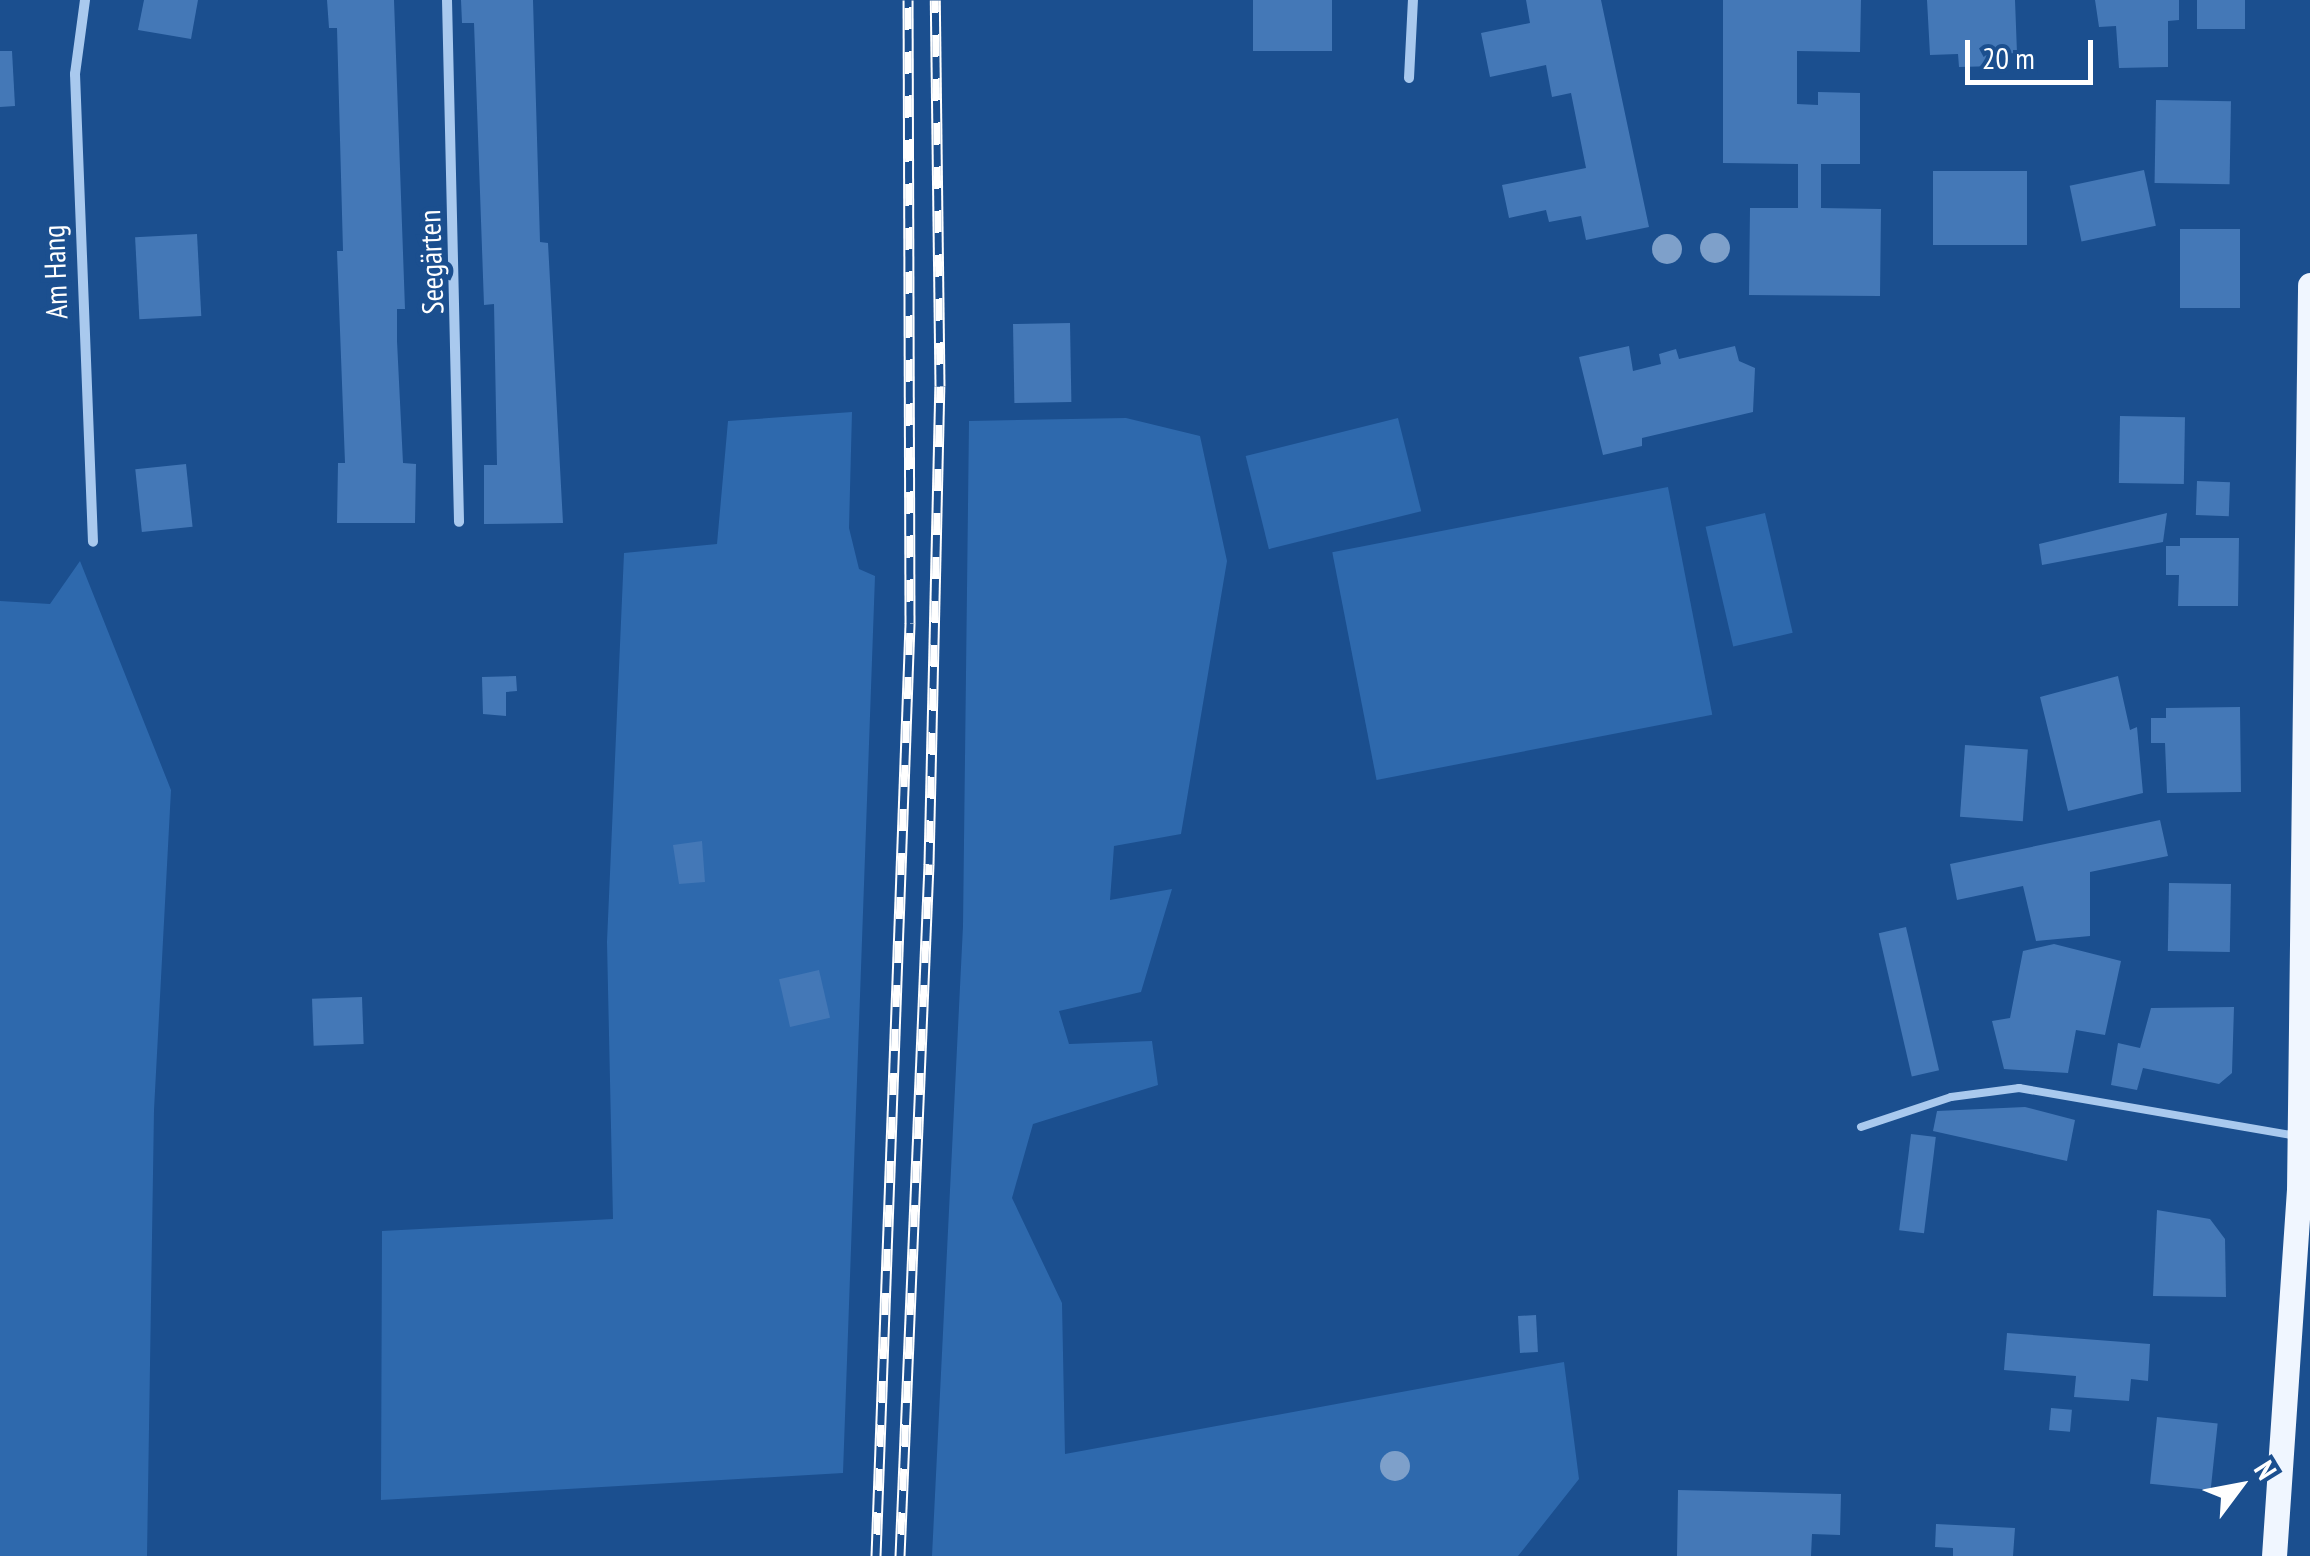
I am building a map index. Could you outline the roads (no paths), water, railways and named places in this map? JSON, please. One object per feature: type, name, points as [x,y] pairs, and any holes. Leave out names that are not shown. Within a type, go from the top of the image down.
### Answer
[{"type":"main road","points":[[2274,1556],[2304,1190],[2300,1136],[2310,285]]},
{"type":"street","name":"Am Hang","points":[[85,0],[75,74],[93,542]]},
{"type":"street","name":"Seegärten","points":[[447,0],[459,522]]},
{"type":"street","points":[[1409,78],[1413,0]]},
{"type":"lane","points":[[1861,1127],[1951,1098],[2019,1088],[2300,1136]]},
{"type":"railway","points":[[876,1556],[910,623],[908,0]]},
{"type":"railway","points":[[900,1556],[929,864],[940,386],[935,0]]}]
